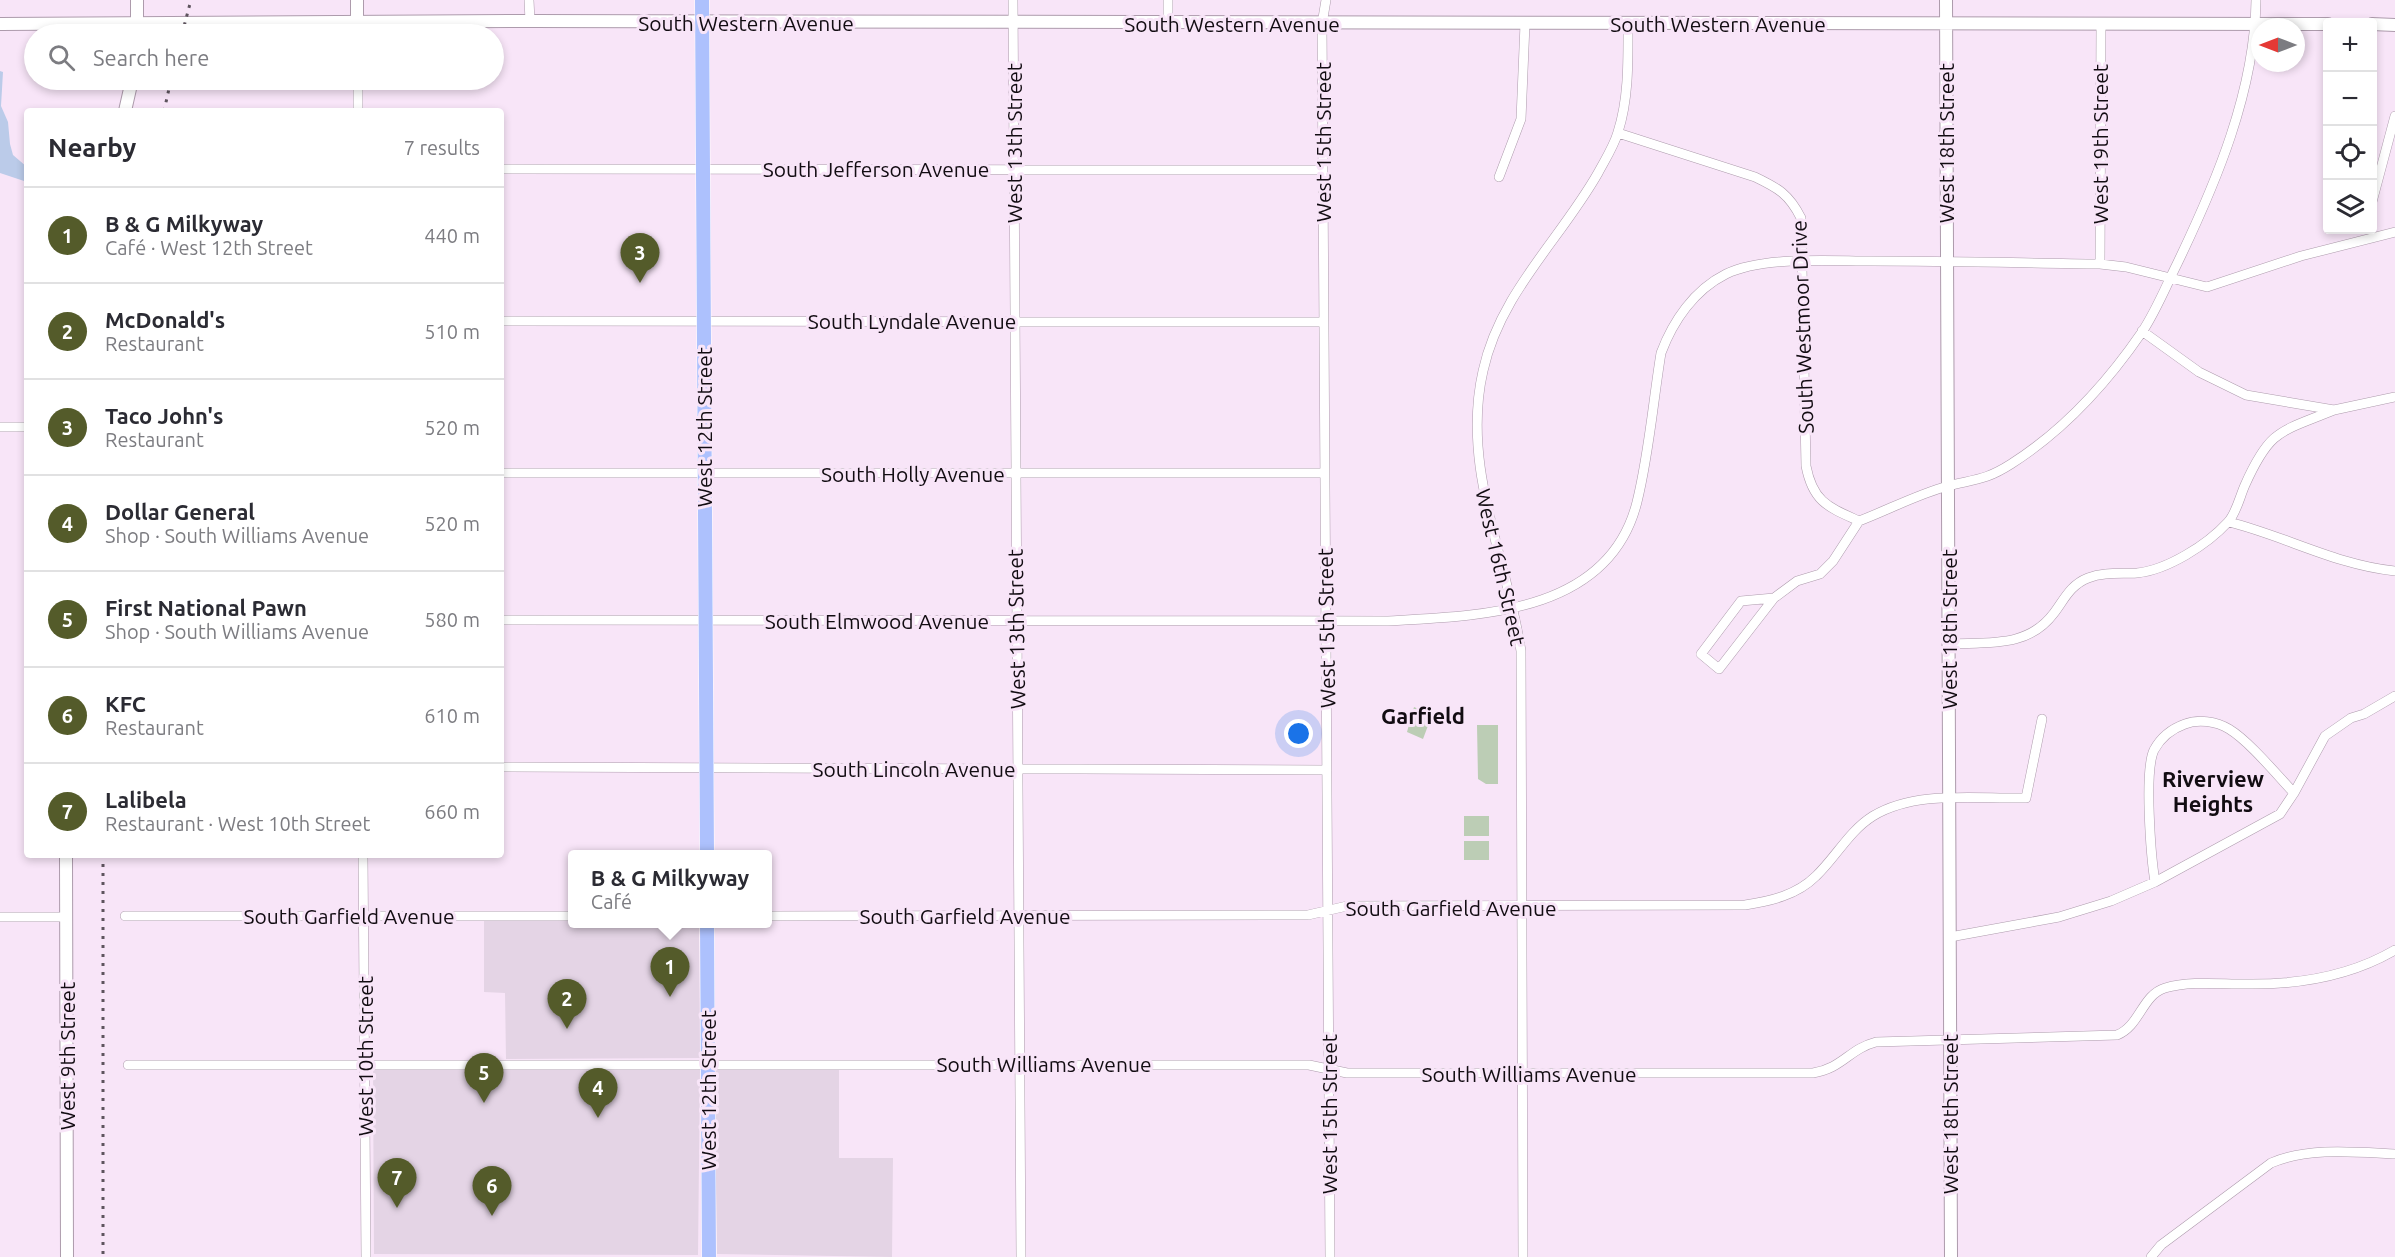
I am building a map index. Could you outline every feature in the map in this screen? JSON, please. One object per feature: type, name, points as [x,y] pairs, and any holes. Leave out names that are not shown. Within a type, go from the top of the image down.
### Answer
[{"type":"main road","name":"West 12th Street","points":[[702,0],[706,850]]},
{"type":"main road","name":"West 12th Street","points":[[707,928],[709,1257]]},
{"type":"street","points":[[137,0],[137,24]]},
{"type":"street","points":[[357,0],[357,21]]},
{"type":"street","points":[[529,0],[530,21]]},
{"type":"street","name":"West 13th Street","points":[[1013,0],[1021,1257]]},
{"type":"street","points":[[1168,0],[1168,23]]},
{"type":"street","name":"West 15th Street","points":[[1326,0],[1322,24],[1330,1257]]},
{"type":"street","name":"West 18th Street","points":[[1946,0],[1951,1257]]},
{"type":"street","points":[[2256,0],[2256,18]]},
{"type":"street","name":"South Western Avenue","points":[[274,24],[357,21],[1013,24],[2251,24]]},
{"type":"street","name":"South Western Avenue","points":[[0,24],[24,25]]},
{"type":"street","points":[[1499,177],[1521,119],[1525,24]]},
{"type":"street","name":"West 16th Street","points":[[1523,1257],[1521,651],[1515,608],[1483,495],[1478,458],[1478,402],[1483,370],[1506,306],[1580,204],[1618,133],[1628,75],[1628,24]]},
{"type":"street","name":"West 19th Street","points":[[2100,264],[2101,24]]},
{"type":"street","name":"South Western Avenue","points":[[2305,24],[2323,24]]},
{"type":"street","points":[[2377,24],[2395,24]]},
{"type":"street","points":[[1774,598],[1741,601],[1701,654],[1719,669],[1774,598],[1797,581],[1820,574],[1833,561],[1859,521],[1948,486],[1970,484],[1991,476],[2041,443],[2072,416],[2142,331],[2170,278],[2199,218],[2227,148],[2251,52]]},
{"type":"street","points":[[126,108],[130,90]]},
{"type":"street","points":[[358,90],[358,108]]},
{"type":"street","points":[[2377,186],[2395,116]]},
{"type":"street","name":"South Westmoor Drive","points":[[1618,133],[1773,185],[1792,199],[1801,218],[1806,466],[1809,482],[1815,495],[1829,509],[1859,521]]},
{"type":"street","name":"South Jefferson Avenue","points":[[504,169],[1323,170]]},
{"type":"street","points":[[2377,233],[2395,232]]},
{"type":"street","points":[[1947,261],[2100,264],[2126,267],[2207,287],[2364,234]]},
{"type":"street","name":"South Elmwood Avenue","points":[[504,621],[1326,621],[1449,617],[1515,608],[1572,588],[1609,559],[1625,531],[1637,502],[1661,353],[1668,335],[1683,311],[1701,292],[1726,274],[1743,268],[1803,261],[1947,261]]},
{"type":"street","name":"South Lyndale Avenue","points":[[504,321],[1323,322]]},
{"type":"street","points":[[2142,331],[2178,358],[2223,386],[2266,400],[2334,410]]},
{"type":"street","points":[[1949,644],[2001,642],[2029,637],[2054,613],[2066,593],[2085,579],[2100,573],[2156,570],[2195,548],[2229,522],[2254,464],[2273,436],[2334,410],[2395,398]]},
{"type":"street","points":[[0,427],[24,427]]},
{"type":"street","name":"South Holly Avenue","points":[[504,473],[1324,473]]},
{"type":"street","points":[[2229,522],[2263,530],[2336,559],[2395,571]]},
{"type":"street","points":[[1950,937],[2059,917],[2110,901],[2155,882],[2280,814],[2325,736],[2351,718],[2364,714],[2395,696]]},
{"type":"street","name":"South Garfield Avenue","points":[[772,916],[1308,915],[1347,906],[1745,905],[1781,898],[1811,881],[1854,832],[1874,816],[1904,802],[2026,798],[2042,719]]},
{"type":"street","points":[[2155,882],[2150,850],[2151,768],[2153,752],[2172,730],[2188,723],[2205,721],[2230,730],[2294,793]]},
{"type":"street","name":"South Lincoln Avenue","points":[[504,767],[1327,770]]},
{"type":"street","name":"West 9th Street","points":[[66,858],[67,1257]]},
{"type":"street","name":"West 10th Street","points":[[363,858],[366,1257]]},
{"type":"street","name":"South Garfield Avenue","points":[[125,916],[568,916]]},
{"type":"street","points":[[0,917],[66,917]]},
{"type":"street","points":[[1949,1039],[2117,1035],[2130,1029],[2154,994],[2166,988],[2204,984],[2279,984],[2314,980],[2368,963],[2395,950]]},
{"type":"street","name":"South Williams Avenue","points":[[128,1065],[1309,1065],[1347,1073],[1523,1075],[1813,1073],[1837,1066],[1857,1049],[1876,1042],[1949,1039]]},
{"type":"street","points":[[2151,1257],[2161,1245],[2271,1163],[2289,1155],[2359,1152],[2395,1154]]},
{"type":"shaded area","points":[[484,920],[568,920],[568,928],[699,928],[700,1058],[506,1059],[505,993],[484,992]]},
{"type":"shaded area","points":[[373,1069],[700,1069],[698,1255],[374,1254]]},
{"type":"shaded area","points":[[714,1069],[839,1069],[839,1158],[893,1158],[892,1257],[717,1254]]},
{"type":"green space","points":[[1414,707],[1432,715],[1423,739],[1407,732]]},
{"type":"green space","points":[[1477,725],[1498,725],[1498,784],[1486,784],[1478,779]]},
{"type":"green space","points":[[1464,816],[1489,816],[1489,836],[1464,836]]},
{"type":"green space","points":[[1464,841],[1489,841],[1489,860],[1464,860]]},
{"type":"water","points":[[0,71],[3,72],[1,106],[8,122],[13,155],[24,164],[24,181],[0,173]]},
{"type":"railway","points":[[185,24],[191,0]]},
{"type":"railway","points":[[165,108],[169,90]]},
{"type":"railway","points":[[103,858],[103,1257]]},
{"type":"place","name":"Taco John's","points":[[640,283]]},
{"type":"place","name":"B & G Milkyway","points":[[670,997]]},
{"type":"place","name":"McDonald's","points":[[567,1029]]},
{"type":"place","name":"First National Pawn","points":[[484,1103]]},
{"type":"place","name":"Dollar General","points":[[598,1118]]},
{"type":"place","name":"Lalibela","points":[[397,1208]]},
{"type":"place","name":"KFC","points":[[492,1216]]},
{"type":"district","name":"Garfield","points":[[1423,715]]},
{"type":"district","name":"Riverview Heights","points":[[2213,790]]}]
